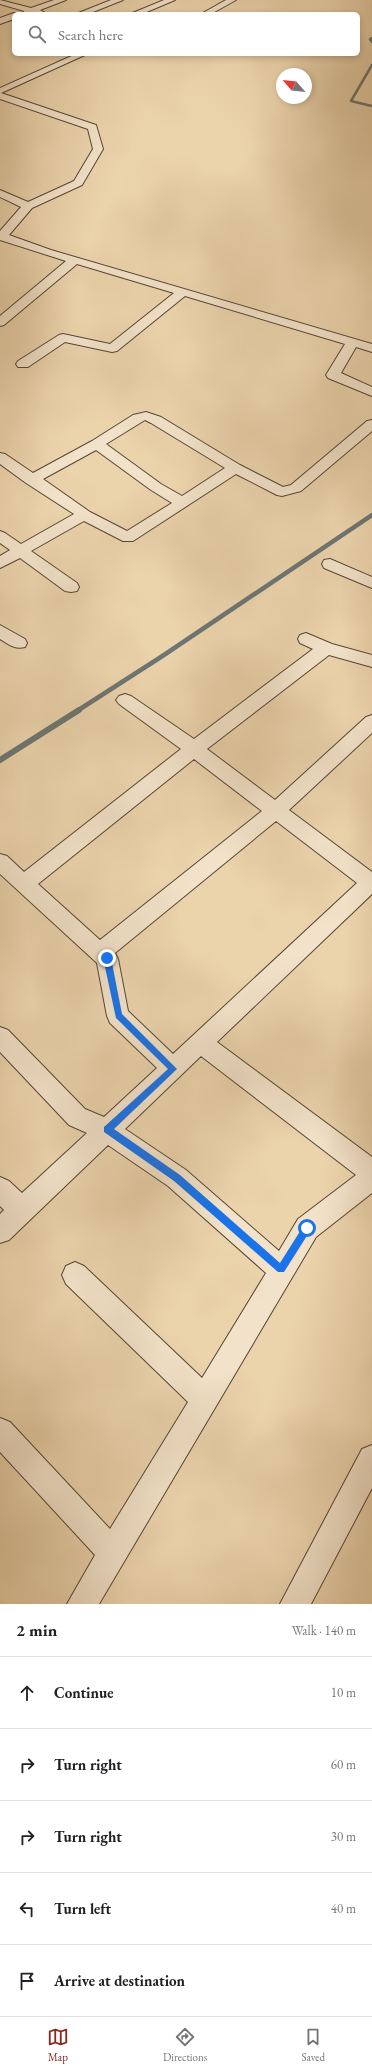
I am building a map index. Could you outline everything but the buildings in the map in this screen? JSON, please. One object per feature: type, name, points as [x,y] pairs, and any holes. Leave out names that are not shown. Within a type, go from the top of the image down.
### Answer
[{"type":"street","points":[[26,12],[61,0]]},
{"type":"street","points":[[86,12],[119,0]]},
{"type":"street","points":[[139,12],[171,0]]},
{"type":"street","points":[[209,12],[232,0]]},
{"type":"street","points":[[0,1],[38,12]]},
{"type":"street","points":[[0,21],[12,17]]},
{"type":"street","points":[[0,91],[79,56]]},
{"type":"street","points":[[0,96],[93,127],[98,149],[78,183],[28,206],[1,236],[75,260],[372,348]]},
{"type":"street","points":[[0,193],[28,206]]},
{"type":"street","points":[[0,322],[75,260]]},
{"type":"street","points":[[22,364],[63,338],[112,348],[184,292]]},
{"type":"street","points":[[353,342],[333,375],[372,392]]},
{"type":"street","points":[[31,480],[97,444],[138,418],[146,416],[156,420],[235,468],[282,492],[296,488],[372,424]]},
{"type":"street","points":[[97,444],[156,487],[183,503]]},
{"type":"street","points":[[0,457],[31,480],[85,514],[128,538],[235,468]]},
{"type":"street","points":[[0,563],[70,521],[85,514]]},
{"type":"street","points":[[0,536],[71,586]]},
{"type":"street","points":[[330,564],[372,583]]},
{"type":"street","points":[[0,631],[19,643]]},
{"type":"street","points":[[306,639],[326,648],[372,661]]},
{"type":"street","points":[[24,883],[194,749],[326,648]]},
{"type":"street","points":[[0,1231],[372,882],[157,721],[125,700]]},
{"type":"street","points":[[100,952],[276,811],[335,759],[372,722]]},
{"type":"street","points":[[0,862],[107,958],[118,1016],[173,1069]]},
{"type":"street","points":[[0,1037],[77,1117],[107,1130],[177,1178],[281,1269]]},
{"type":"street","points":[[201,1043],[372,1172]]},
{"type":"street","points":[[82,1604],[281,1269],[307,1228],[372,1178]]},
{"type":"street","points":[[0,1189],[21,1210]]},
{"type":"street","points":[[75,1275],[204,1399]]},
{"type":"street","points":[[0,1432],[113,1553]]},
{"type":"street","points":[[295,1604],[372,1459]]},
{"type":"waterway","points":[[372,38],[370,39],[372,42]]},
{"type":"waterway","points":[[372,65],[351,101],[372,106]]},
{"type":"waterway","points":[[77,711],[164,655],[372,515]]},
{"type":"waterway","points":[[0,760],[79,710]]},
{"type":"route","points":[[107,958],[118,1016],[173,1069],[107,1130],[177,1178],[281,1269],[307,1228]]}]
